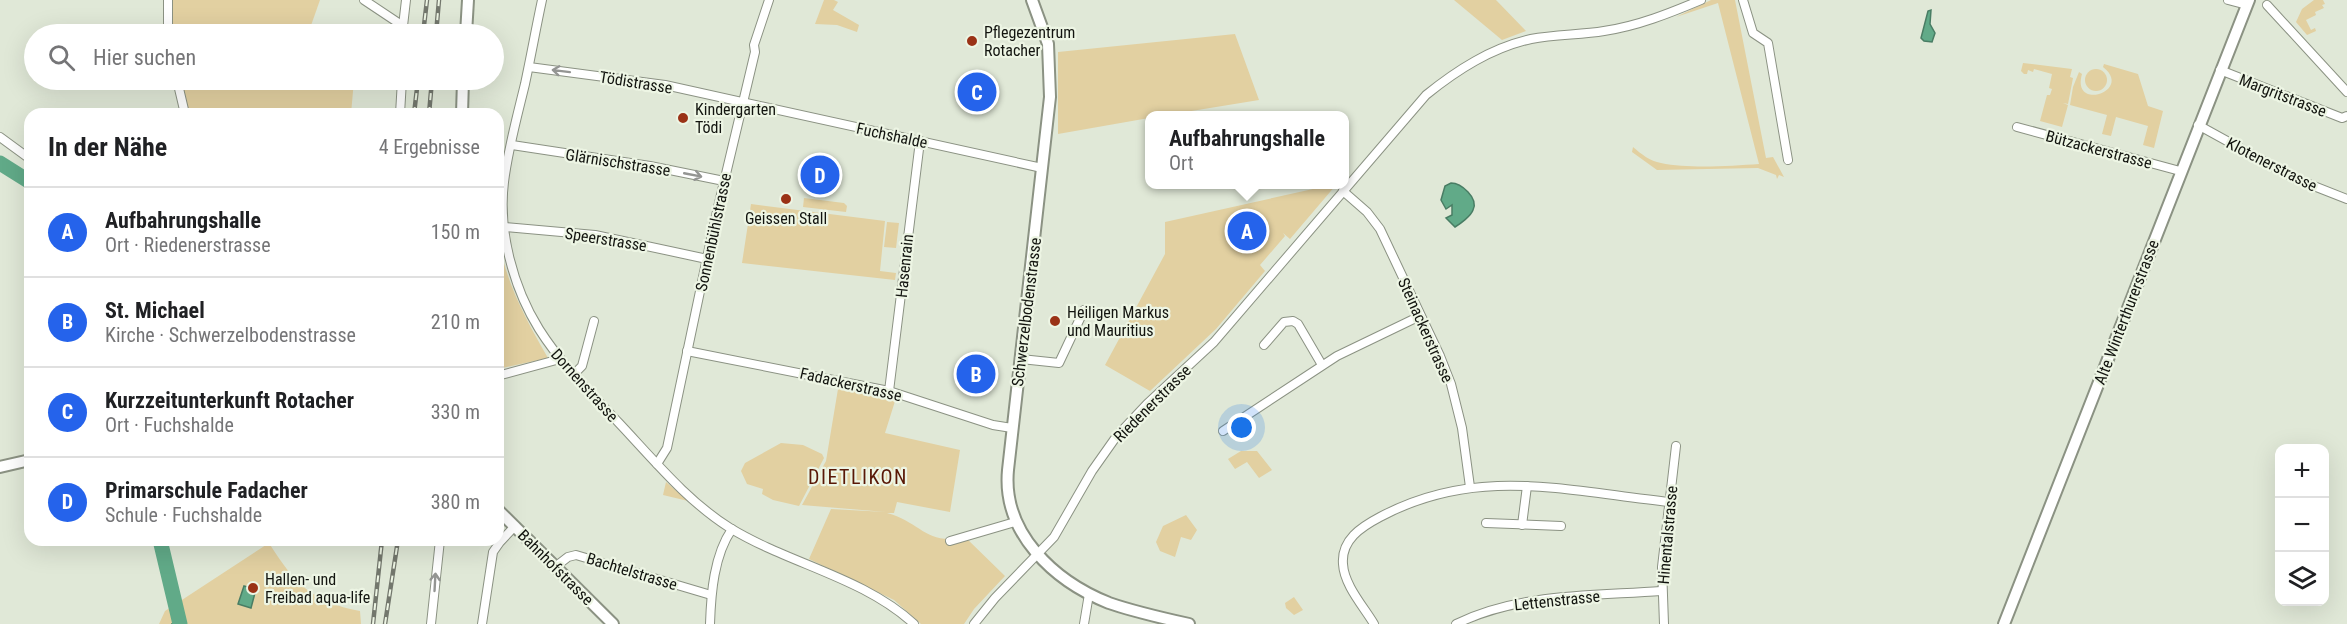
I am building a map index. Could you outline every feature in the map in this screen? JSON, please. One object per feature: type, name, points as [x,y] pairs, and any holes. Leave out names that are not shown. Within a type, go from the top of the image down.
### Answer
[{"type":"street","points":[[168,0],[168,24]]},
{"type":"street","points":[[364,0],[400,24]]},
{"type":"street","points":[[403,24],[406,0]]},
{"type":"street","points":[[467,24],[468,0]]},
{"type":"street","name":"Dornenstrasse","points":[[542,0],[504,182],[505,227],[512,266],[525,304],[539,329],[560,358],[657,464],[711,515],[732,529],[869,594],[893,607],[914,624]]},
{"type":"street","name":"Sonnenbühlstrasse","points":[[657,464],[667,448],[754,45],[769,0]]},
{"type":"street","name":"Schwerzelbodenstrasse","points":[[1032,0],[1040,24],[1042,46],[1048,62],[1050,97],[1012,428],[1007,486],[1010,504],[1015,522],[1038,555],[1054,570],[1089,594],[1134,611],[1189,624]]},
{"type":"street","name":"Riedenerstrasse","points":[[1349,184],[1426,95],[1470,63],[1502,48],[1524,41],[1628,26],[1701,0]]},
{"type":"street","points":[[1743,0],[1753,33],[1768,43],[1788,160]]},
{"type":"street","points":[[2228,0],[2248,3]]},
{"type":"street","name":"Alte Winterthurerstrasse","points":[[2004,624],[2180,171],[2248,3]]},
{"type":"street","name":"Margritstrasse","points":[[2267,5],[2347,92]]},
{"type":"street","name":"Tödistrasse","points":[[529,67],[665,85],[743,102]]},
{"type":"street","name":"Margritstrasse","points":[[2220,70],[2342,118],[2347,116]]},
{"type":"street","points":[[179,90],[184,108]]},
{"type":"street","points":[[400,108],[401,90]]},
{"type":"street","points":[[462,108],[463,90]]},
{"type":"street","name":"Fuchshalde","points":[[743,102],[1042,168]]},
{"type":"street","name":"Klotenerstrasse","points":[[2199,125],[2296,179],[2347,199]]},
{"type":"street","name":"Bützackerstrasse","points":[[2017,127],[2180,171]]},
{"type":"street","points":[[0,138],[24,155]]},
{"type":"street","name":"Hasenrain","points":[[889,391],[920,141]]},
{"type":"street","name":"Glärnischstrasse","points":[[512,145],[650,166],[724,181]]},
{"type":"street","name":"Riedenerstrasse","points":[[974,624],[995,598],[1054,537],[1092,471],[1116,437],[1147,404],[1214,342],[1343,191]]},
{"type":"street","name":"Steinackerstrasse","points":[[1343,191],[1368,212],[1377,223],[1442,361],[1453,391],[1470,487]]},
{"type":"street","name":"Speerstrasse","points":[[505,227],[595,235],[707,259]]},
{"type":"street","points":[[1020,359],[1059,363],[1084,310]]},
{"type":"street","points":[[1223,431],[1322,365],[1420,316]]},
{"type":"street","points":[[574,374],[582,366],[594,321]]},
{"type":"street","points":[[1264,345],[1284,322],[1293,321],[1298,324],[1322,365]]},
{"type":"street","name":"Fadackerstrasse","points":[[687,351],[889,391],[993,425],[1012,428]]},
{"type":"street","points":[[504,374],[560,358]]},
{"type":"street","name":"Hinentalstrasse","points":[[1664,624],[1661,591],[1676,446]]},
{"type":"street","points":[[0,467],[24,461]]},
{"type":"street","points":[[1522,525],[1527,486]]},
{"type":"street","points":[[1374,624],[1344,572],[1344,553],[1350,540],[1362,528],[1396,509],[1434,495],[1470,487],[1527,486],[1669,502]]},
{"type":"street","name":"Bahnhofstrasse","points":[[504,516],[613,624]]},
{"type":"street","points":[[950,541],[1015,522]]},
{"type":"street","points":[[1486,524],[1562,526]]},
{"type":"street","points":[[504,538],[515,526]]},
{"type":"street","points":[[710,624],[711,595],[724,540],[732,529]]},
{"type":"street","points":[[431,624],[439,546]]},
{"type":"street","points":[[482,624],[493,552],[497,546]]},
{"type":"street","name":"Bachtelstrasse","points":[[555,567],[568,556],[576,555],[711,595]]},
{"type":"street","name":"Lettenstrasse","points":[[1456,624],[1491,610],[1531,601],[1661,591]]},
{"type":"street","points":[[1084,624],[1089,594]]},
{"type":"shaded area","points":[[168,0],[320,0],[312,24],[168,24]]},
{"type":"shaded area","points":[[824,0],[838,2],[833,10],[859,25],[857,32],[837,25],[815,24]]},
{"type":"shaded area","points":[[1454,0],[1496,0],[1526,31],[1502,40]]},
{"type":"shaded area","points":[[1711,0],[1735,0],[1766,158],[1773,157],[1784,177],[1779,175],[1777,179],[1776,175],[1758,168],[1657,170],[1632,152],[1633,147],[1653,161],[1672,165],[1710,167],[1759,164],[1718,3],[1676,17]]},
{"type":"shaded area","points":[[2314,0],[2323,0],[2325,4],[2322,5],[2324,8],[2315,12],[2316,15],[2306,20],[2311,30],[2315,28],[2316,31],[2307,35],[2296,22],[2302,9]]},
{"type":"shaded area","points":[[1931,10],[1930,24],[1935,33],[1932,42],[1921,38],[1928,11]]},
{"type":"shaded area","points":[[1235,34],[1259,100],[1192,111],[1145,111],[1145,119],[1058,134],[1058,52]]},
{"type":"shaded area","points":[[2023,63],[2072,69],[2070,77],[2073,78],[2068,104],[2063,103],[2068,105],[2062,127],[2040,121],[2047,95],[2050,95],[2052,89],[2049,88],[2052,74],[2034,69],[2033,72],[2028,70],[2027,74],[2024,74],[2021,71]]},
{"type":"shaded area","points":[[2104,64],[2138,74],[2148,106],[2163,111],[2154,148],[2143,145],[2148,126],[2116,117],[2111,136],[2102,134],[2107,115],[2070,105],[2073,87],[2079,72],[2082,74],[2081,86],[2085,92],[2092,95],[2107,90],[2111,84],[2111,76],[2103,67]]},
{"type":"shaded area","points":[[2096,69],[2104,72],[2107,80],[2104,88],[2096,91],[2088,88],[2085,80],[2088,72]]},
{"type":"shaded area","points":[[179,90],[353,90],[352,108],[184,108]]},
{"type":"shaded area","points":[[1451,183],[1468,192],[1474,201],[1470,215],[1455,227],[1446,218],[1452,215],[1452,205],[1446,209],[1441,200],[1445,186]]},
{"type":"shaded area","points":[[1313,189],[1333,189],[1290,239],[1283,233],[1285,236],[1260,265],[1265,271],[1216,329],[1150,391],[1105,365],[1165,254],[1165,222]]},
{"type":"shaded area","points":[[804,198],[844,203],[847,206],[846,212],[803,207]]},
{"type":"shaded area","points":[[751,204],[885,221],[880,271],[896,273],[895,280],[742,263]]},
{"type":"shaded area","points":[[887,222],[899,223],[896,248],[884,247]]},
{"type":"shaded area","points":[[504,262],[524,314],[548,358],[504,368]]},
{"type":"shaded area","points":[[841,384],[896,398],[885,433],[960,450],[950,512],[897,502],[894,513],[887,513],[899,517],[932,536],[952,539],[965,537],[1005,576],[974,609],[964,624],[921,624],[894,600],[809,559],[831,509],[886,512],[802,505],[826,461],[838,389]]},
{"type":"shaded area","points":[[781,443],[803,445],[822,454],[824,458],[799,506],[773,500],[762,494],[763,489],[747,484],[741,471],[745,463]]},
{"type":"shaded area","points":[[1241,451],[1257,451],[1272,470],[1259,478],[1247,462],[1235,469],[1228,459]]},
{"type":"shaded area","points":[[666,482],[688,501],[663,495]]},
{"type":"shaded area","points":[[1186,515],[1197,530],[1191,540],[1181,537],[1175,557],[1160,551],[1156,542],[1163,526]]},
{"type":"shaded area","name":"Hallen- und Freibad aqua-life","points":[[264,546],[271,546],[287,569],[306,589],[329,602],[360,611],[361,624],[159,624],[165,611]]},
{"type":"shaded area","points":[[244,586],[256,589],[251,608],[238,604]]},
{"type":"shaded area","points":[[1294,597],[1303,610],[1294,615],[1286,608],[1285,603]]},
{"type":"waterway","points":[[0,163],[24,178]]},
{"type":"waterway","points":[[161,546],[180,624]]},
{"type":"waterway","points":[[172,624],[179,620]]},
{"type":"railway","points":[[424,24],[427,0]]},
{"type":"railway","points":[[437,24],[439,0]]},
{"type":"railway","points":[[415,108],[417,90]]},
{"type":"railway","points":[[430,108],[431,90]]},
{"type":"railway","points":[[373,624],[381,546]]},
{"type":"railway","points":[[385,624],[397,546]]},
{"type":"place","name":"Pflegezentrum Rotacher","points":[[972,41]]},
{"type":"place","name":"Kurzzeitunterkunft Rotacher","points":[[977,92]]},
{"type":"place","name":"Kindergarten Tödi","points":[[683,118]]},
{"type":"place","name":"Primarschule Fadacher","points":[[820,175]]},
{"type":"place","name":"Geissen Stall","points":[[786,199]]},
{"type":"place","name":"Aufbahrungshalle","points":[[1247,231]]},
{"type":"place","name":"Heiligen Markus und Mauritius","points":[[1055,321]]},
{"type":"place","name":"St. Michael","points":[[976,374]]},
{"type":"place","name":"Hallen- und Freibad aqua-life","points":[[253,588]]},
{"type":"district","name":"DIETLIKON","points":[[858,477]]}]
